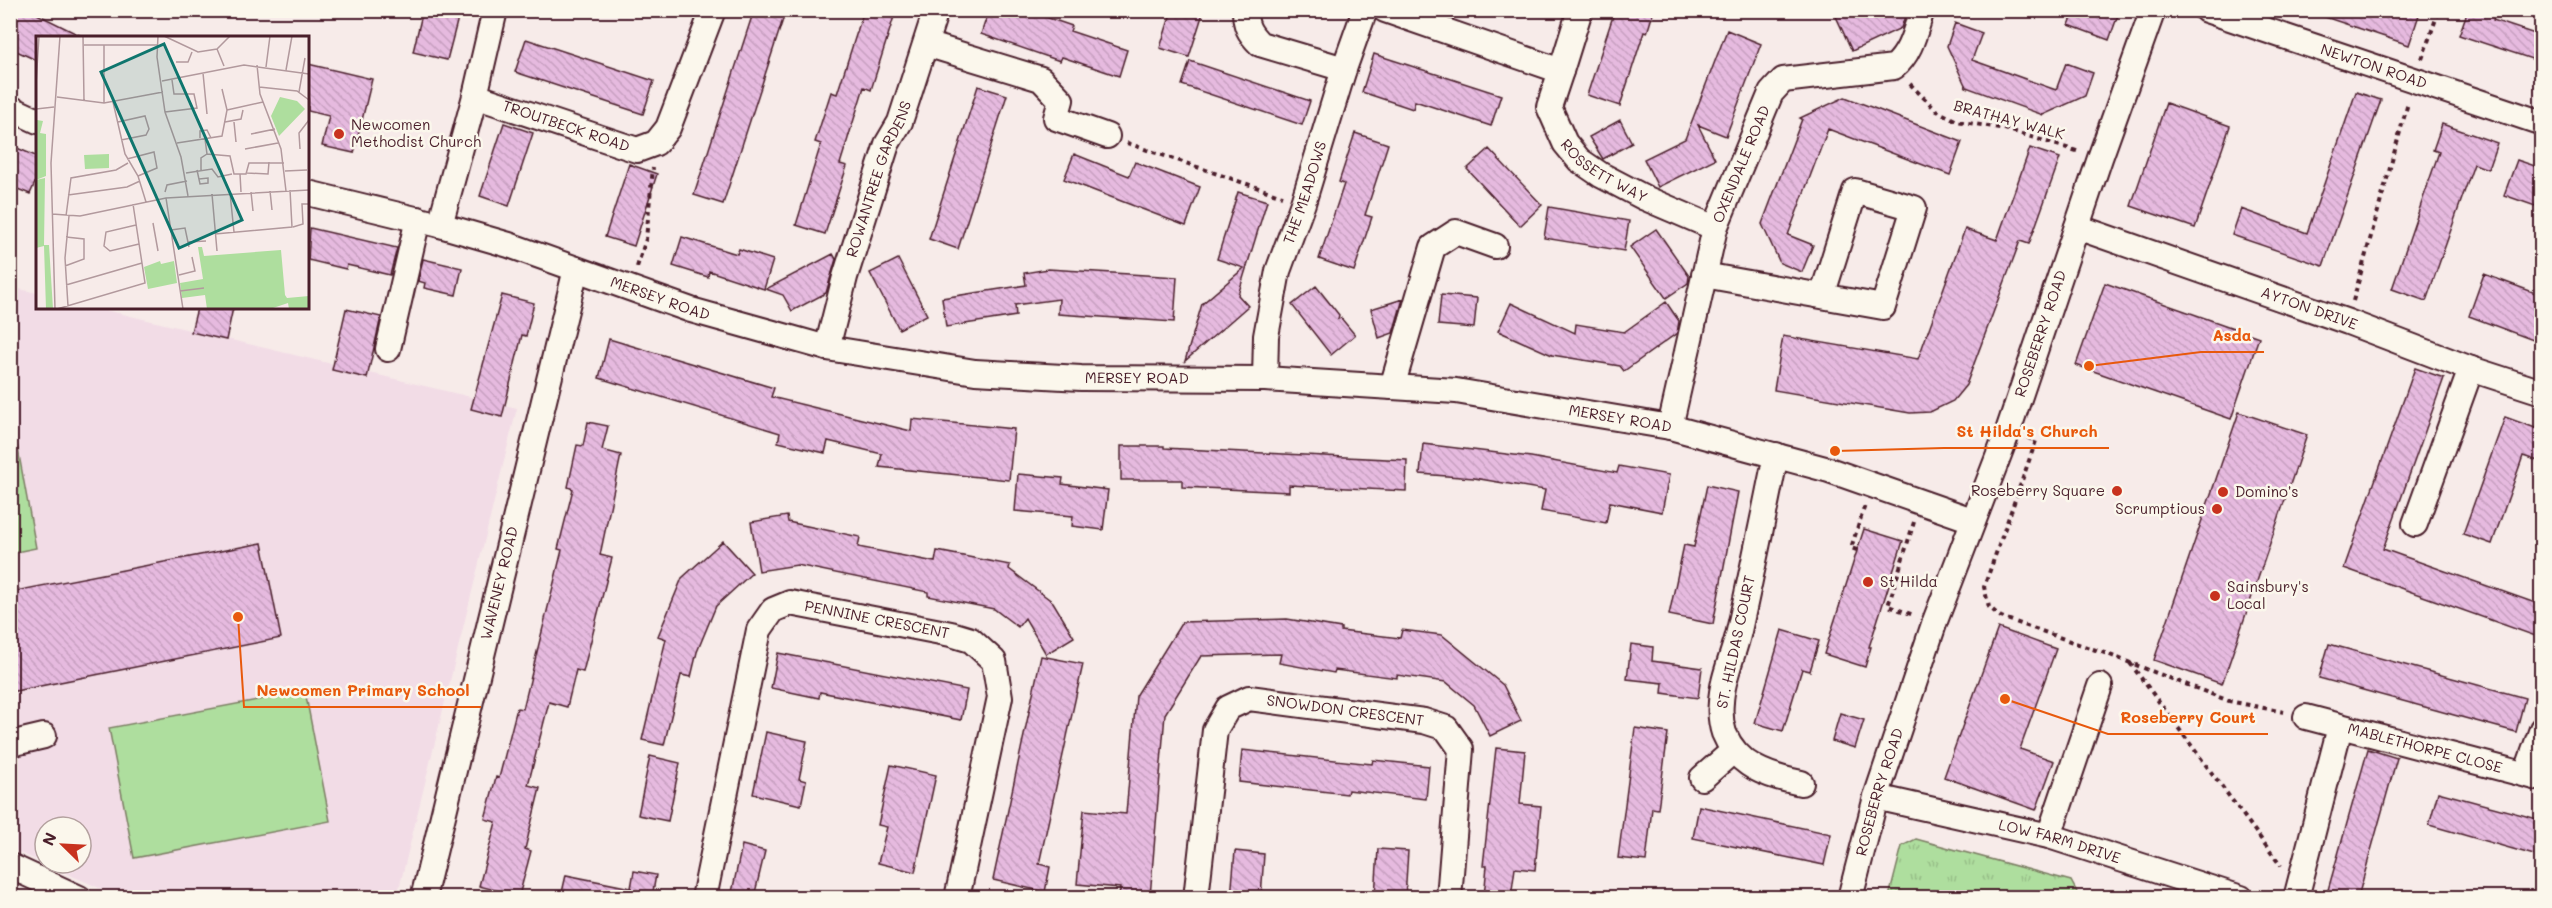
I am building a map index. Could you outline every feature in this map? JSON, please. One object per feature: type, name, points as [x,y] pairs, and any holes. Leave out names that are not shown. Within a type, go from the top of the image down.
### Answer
[{"type":"street","points":[[388,349],[429,222],[475,96],[495,10]]},
{"type":"street","points":[[656,144],[668,128],[713,10]]},
{"type":"street","name":"ROWANTREE GARDENS","points":[[827,348],[845,277],[887,144],[900,122],[936,10]]},
{"type":"street","points":[[1245,10],[1245,23],[1250,35],[1260,44],[1344,69]]},
{"type":"street","name":"THE MEADOWS","points":[[1265,379],[1266,336],[1278,272],[1303,203],[1344,69],[1365,10]]},
{"type":"street","points":[[1385,10],[1561,71]]},
{"type":"street","name":"ROSSETT WAY","points":[[1580,10],[1549,107],[1565,143],[1579,160],[1601,175],[1645,198],[1715,228]]},
{"type":"street","points":[[1894,67],[1902,60],[1910,47],[1922,10]]},
{"type":"street","name":"ROSEBERRY ROAD","points":[[1850,897],[1876,797],[1935,621],[2008,431],[2100,158],[2153,10]]},
{"type":"street","name":"NEWTON ROAD","points":[[2206,10],[2541,123]]},
{"type":"street","points":[[926,44],[1041,79],[1061,100],[1056,118],[1107,136]]},
{"type":"street","name":"OXENDALE ROAD","points":[[1671,427],[1715,228],[1772,93],[1783,80],[1894,67]]},
{"type":"street","name":"TROUTBECK ROAD","points":[[475,96],[637,150],[656,144]]},
{"type":"street","points":[[10,108],[36,120]]},
{"type":"street","points":[[1704,275],[1883,307],[1914,208],[1855,191],[1822,296]]},
{"type":"street","name":"MERSEY ROAD","points":[[309,193],[429,222],[576,269],[691,310],[827,348],[975,372],[1081,378],[1265,379],[1456,392],[1671,427],[1872,484],[1972,520]]},
{"type":"street","name":"AYTON DRIVE","points":[[2077,227],[2541,392]]},
{"type":"street","points":[[1392,387],[1433,247],[1456,232],[1495,246]]},
{"type":"street","name":"WAVENEY ROAD","points":[[423,897],[576,269]]},
{"type":"street","points":[[2415,524],[2471,369]]},
{"type":"street","name":"ST. HILDAS COURT","points":[[1733,751],[1724,732],[1721,700],[1738,634],[1776,455]]},
{"type":"street","name":"PENNINE CRESCENT","points":[[704,897],[759,630],[773,609],[790,603],[951,634],[971,640],[994,661],[1000,697],[957,897]]},
{"type":"street","points":[[2049,836],[2100,686]]},
{"type":"street","name":"SNOWDON CRESCENT","points":[[1196,897],[1215,730],[1228,708],[1249,698],[1424,721],[1446,728],[1461,749],[1449,897]]},
{"type":"street","points":[[2306,717],[2340,727]]},
{"type":"street","name":"MABLETHORPE CLOSE","points":[[2297,895],[2340,727],[2534,777]]},
{"type":"street","points":[[2534,777],[2541,729]]},
{"type":"street","points":[[10,744],[44,736]]},
{"type":"street","points":[[1702,778],[1733,751],[1746,764],[1761,772],[1801,783]]},
{"type":"street","name":"LOW FARM DRIVE","points":[[1876,797],[2049,836],[2241,897]]},
{"type":"street","points":[[10,866],[79,897]]},
{"type":"path","points":[[2348,322],[2415,80],[2439,10]]},
{"type":"path","name":"BRATHAY WALK","points":[[1894,67],[1937,111],[1957,121],[2005,129],[2100,158]]},
{"type":"path","points":[[1107,136],[1303,203]]},
{"type":"path","points":[[628,288],[646,239],[656,144]]},
{"type":"path","points":[[2008,431],[2036,441],[1984,587],[1989,607],[2001,617],[2229,701],[2306,717]]},
{"type":"path","points":[[1857,550],[1851,548],[1872,484]]},
{"type":"path","points":[[1920,501],[1888,606],[1935,621]]},
{"type":"path","points":[[2130,663],[2276,858],[2297,895]]},
{"type":"shaded area","points":[[11,287],[36,293],[36,309],[101,309],[517,408],[397,897],[120,897],[70,875],[93,875],[93,815],[33,815],[33,859],[11,849]]},
{"type":"green space","points":[[10,411],[36,548],[11,553]]},
{"type":"green space","points":[[305,691],[330,821],[134,858],[109,728]]},
{"type":"green space","points":[[1916,839],[2071,881],[2078,894],[2077,897],[1889,897],[1902,846]]},
{"type":"building","points":[[10,10],[29,10],[81,36],[36,36],[36,60],[10,48]]},
{"type":"building","points":[[423,10],[458,18],[447,60],[413,52]]},
{"type":"building","points":[[754,10],[786,10],[723,204],[694,195]]},
{"type":"building","points":[[864,10],[896,10],[871,90],[864,87],[840,164],[847,166],[825,234],[796,225],[821,144],[815,142],[831,92],[837,94]]},
{"type":"building","points":[[989,10],[1025,10],[1072,26],[1070,31],[1127,50],[1119,76],[1062,57],[1060,61],[981,34]]},
{"type":"building","points":[[1172,10],[1204,10],[1189,57],[1160,48]]},
{"type":"building","points":[[1615,10],[1654,10],[1647,33],[1644,32],[1620,106],[1587,95]]},
{"type":"building","points":[[1833,10],[1902,10],[1905,16],[1901,28],[1852,51]]},
{"type":"building","points":[[2075,10],[2106,10],[2118,15],[2109,40],[2069,25]]},
{"type":"building","points":[[2317,10],[2405,10],[2419,15],[2409,45],[2316,14]]},
{"type":"building","points":[[2468,10],[2496,10],[2493,20],[2541,36],[2541,62],[2459,35]]},
{"type":"building","points":[[1955,23],[1982,33],[1972,60],[2056,90],[2066,63],[2093,73],[2085,96],[2043,115],[1966,87],[1947,46]]},
{"type":"building","points":[[1727,30],[1761,44],[1726,136],[1698,125],[1715,159],[1658,187],[1644,159],[1685,139]]},
{"type":"building","points":[[526,39],[654,81],[643,114],[515,72]]},
{"type":"building","points":[[1374,54],[1501,95],[1491,126],[1415,101],[1413,109],[1362,92]]},
{"type":"building","points":[[1190,61],[1310,101],[1302,125],[1182,85]]},
{"type":"building","points":[[309,64],[372,79],[354,153],[322,146],[329,116],[309,111]]},
{"type":"building","points":[[978,86],[1007,95],[958,249],[929,239]]},
{"type":"building","points":[[2356,92],[2381,100],[2323,266],[2232,235],[2241,209],[2307,233]]},
{"type":"building","points":[[1845,97],[1962,142],[1950,175],[1828,129],[1788,235],[1813,245],[1802,272],[1780,263],[1762,224],[1802,119],[1800,118]]},
{"type":"building","points":[[2166,103],[2230,126],[2195,228],[2131,206]]},
{"type":"building","points":[[1620,120],[1632,143],[1603,159],[1589,137]]},
{"type":"building","points":[[504,123],[533,133],[509,206],[480,196]]},
{"type":"building","points":[[2442,124],[2497,143],[2488,169],[2474,164],[2426,301],[2392,289],[2439,152],[2433,150]]},
{"type":"building","points":[[1355,133],[1388,144],[1365,215],[1372,217],[1354,271],[1319,259],[1344,184],[1339,182]]},
{"type":"building","points":[[10,145],[36,156],[36,180],[30,194],[10,186]]},
{"type":"building","points":[[2030,148],[2060,158],[2029,244],[2020,241],[1966,385],[1953,401],[1930,412],[1910,413],[1774,390],[1783,336],[1918,359],[1965,229],[1997,240]]},
{"type":"building","points":[[1489,149],[1542,205],[1520,226],[1467,169]]},
{"type":"building","points":[[1074,154],[1129,176],[1135,162],[1200,187],[1186,226],[1064,179]]},
{"type":"building","points":[[2517,160],[2541,168],[2541,208],[2504,195]]},
{"type":"building","points":[[629,164],[657,174],[634,246],[605,237]]},
{"type":"building","points":[[1238,192],[1267,201],[1238,295],[1248,306],[1185,361],[1202,304],[1244,268],[1217,259]]},
{"type":"building","points":[[1549,207],[1629,221],[1624,251],[1544,238]]},
{"type":"building","points":[[310,228],[397,248],[390,275],[347,265],[346,269],[309,260]]},
{"type":"building","points":[[1656,229],[1689,276],[1688,283],[1666,298],[1630,247]]},
{"type":"building","points":[[682,237],[737,254],[739,249],[773,260],[764,289],[709,271],[708,277],[673,266]]},
{"type":"building","points":[[833,254],[836,259],[826,293],[792,311],[783,295],[766,289]]},
{"type":"building","points":[[423,259],[462,268],[456,295],[424,288],[425,283],[418,281]]},
{"type":"building","points":[[898,259],[927,315],[899,329],[870,273]]},
{"type":"building","points":[[1048,269],[1177,277],[1174,322],[1058,314],[1059,299],[1015,305],[1016,316],[946,327],[942,298],[1026,285],[1024,273]]},
{"type":"building","points":[[2484,274],[2541,295],[2541,343],[2469,316]]},
{"type":"building","points":[[2105,283],[2259,337],[2231,419],[2076,365]]},
{"type":"building","points":[[1316,286],[1339,315],[1338,319],[1341,318],[1355,335],[1331,355],[1292,305]]},
{"type":"building","points":[[502,295],[534,303],[526,336],[522,335],[502,417],[471,409]]},
{"type":"building","points":[[1441,295],[1477,298],[1474,328],[1438,325]]},
{"type":"building","points":[[1403,299],[1393,333],[1379,338],[1371,309]]},
{"type":"building","points":[[1666,302],[1679,321],[1677,333],[1624,371],[1620,366],[1552,355],[1498,331],[1511,303],[1575,333],[1576,324],[1624,332]]},
{"type":"building","points":[[197,309],[233,309],[226,340],[191,332]]},
{"type":"building","points":[[346,309],[381,317],[367,378],[332,370]]},
{"type":"building","points":[[609,339],[774,388],[771,397],[911,431],[912,419],[1014,429],[1009,480],[879,467],[882,454],[828,441],[825,453],[778,442],[780,433],[599,378]]},
{"type":"building","points":[[2415,368],[2444,378],[2383,549],[2541,605],[2541,638],[2344,568]]},
{"type":"building","points":[[2239,412],[2307,435],[2222,684],[2154,660]]},
{"type":"building","points":[[2505,417],[2541,430],[2541,462],[2523,456],[2492,544],[2463,534]]},
{"type":"building","points":[[588,422],[608,426],[602,450],[621,455],[600,555],[612,558],[583,672],[576,670],[567,707],[549,702],[528,785],[540,788],[525,849],[531,851],[519,896],[479,886],[496,822],[485,819],[496,777],[499,778],[517,708],[523,709],[562,550],[558,549],[573,489],[568,487],[577,445],[583,446]]},
{"type":"building","points":[[1423,444],[1531,457],[1617,473],[1619,466],[1669,475],[1662,512],[1610,502],[1606,523],[1541,511],[1545,490],[1474,478],[1420,474]]},
{"type":"building","points":[[1121,446],[1164,446],[1164,448],[1407,460],[1406,491],[1289,485],[1289,492],[1182,487],[1182,480],[1121,480]]},
{"type":"building","points":[[1018,474],[1063,478],[1062,484],[1108,490],[1103,530],[1072,526],[1073,516],[1015,511]]},
{"type":"building","points":[[1707,485],[1738,492],[1713,624],[1669,615],[1684,545],[1694,547]]},
{"type":"building","points":[[787,516],[788,522],[860,537],[858,547],[935,562],[937,551],[1010,565],[1009,569],[1053,602],[1074,637],[1046,654],[1025,618],[1018,627],[994,609],[928,596],[928,592],[797,565],[759,571],[751,522]]},
{"type":"building","name":"St Hilda","points":[[1864,529],[1903,541],[1869,647],[1871,647],[1865,667],[1824,654]]},
{"type":"building","points":[[723,541],[752,573],[716,606],[697,652],[691,677],[681,675],[664,745],[642,740],[666,639],[658,636],[682,578]]},
{"type":"building","points":[[262,543],[281,638],[10,692],[10,592]]},
{"type":"building","points":[[1287,619],[1341,628],[1341,631],[1400,638],[1402,630],[1442,635],[1503,685],[1521,721],[1490,736],[1474,705],[1446,682],[1335,670],[1334,673],[1279,663],[1281,654],[1201,656],[1165,714],[1150,897],[1119,897],[1120,888],[1077,884],[1084,810],[1126,814],[1136,696],[1182,622]]},
{"type":"building","points":[[1998,628],[2056,649],[2020,749],[2054,761],[2036,810],[1944,777]]},
{"type":"building","points":[[1782,630],[1819,641],[1810,671],[1802,669],[1783,731],[1755,723]]},
{"type":"building","points":[[1631,644],[1653,647],[1652,661],[1702,668],[1698,698],[1662,693],[1663,683],[1627,679]]},
{"type":"building","points":[[2329,644],[2525,698],[2516,732],[2319,678]]},
{"type":"building","points":[[778,653],[967,690],[961,720],[820,692],[819,698],[771,688]]},
{"type":"building","points":[[1041,656],[1083,664],[1039,864],[1050,867],[1045,892],[993,880]]},
{"type":"building","points":[[1840,713],[1864,720],[1855,748],[1832,741]]},
{"type":"building","points":[[1635,728],[1668,733],[1658,809],[1652,808],[1646,861],[1618,858]]},
{"type":"building","points":[[766,732],[807,741],[799,779],[806,781],[801,805],[753,794]]},
{"type":"building","points":[[1496,748],[1525,751],[1520,804],[1541,806],[1535,870],[1515,868],[1511,897],[1484,896],[1487,866],[1483,866]]},
{"type":"building","points":[[2368,749],[2397,758],[2358,897],[2326,897]]},
{"type":"building","points":[[1242,750],[1372,764],[1373,760],[1429,766],[1426,799],[1348,790],[1347,794],[1239,782]]},
{"type":"building","points":[[650,756],[680,763],[668,821],[638,815]]},
{"type":"building","points":[[891,765],[936,775],[915,872],[878,863],[887,827],[878,825]]},
{"type":"building","points":[[2438,792],[2541,820],[2541,857],[2429,825]]},
{"type":"building","points":[[1699,806],[1831,834],[1824,865],[1693,838]]},
{"type":"building","points":[[742,845],[765,851],[754,897],[731,897]]},
{"type":"building","points":[[1378,849],[1408,851],[1405,897],[1375,897]]},
{"type":"building","points":[[1235,851],[1264,854],[1261,897],[1231,897]]},
{"type":"building","points":[[634,871],[656,875],[652,897],[561,897],[566,875],[631,888]]},
{"type":"place","name":"Newcomen Methodist Church","points":[[339,134]]},
{"type":"place","name":"Asda","points":[[2089,366]]},
{"type":"place","name":"St Hilda's Church","points":[[1835,451]]},
{"type":"place","name":"Roseberry Square","points":[[2117,491]]},
{"type":"place","name":"Domino's","points":[[2223,492]]},
{"type":"place","name":"Scrumptious","points":[[2217,509]]},
{"type":"place","name":"St Hilda","points":[[1868,582]]},
{"type":"place","name":"Sainsbury's Local","points":[[2215,596]]},
{"type":"place","name":"Newcomen Primary School","points":[[238,617]]},
{"type":"place","name":"Roseberry Court","points":[[2005,699]]}]
